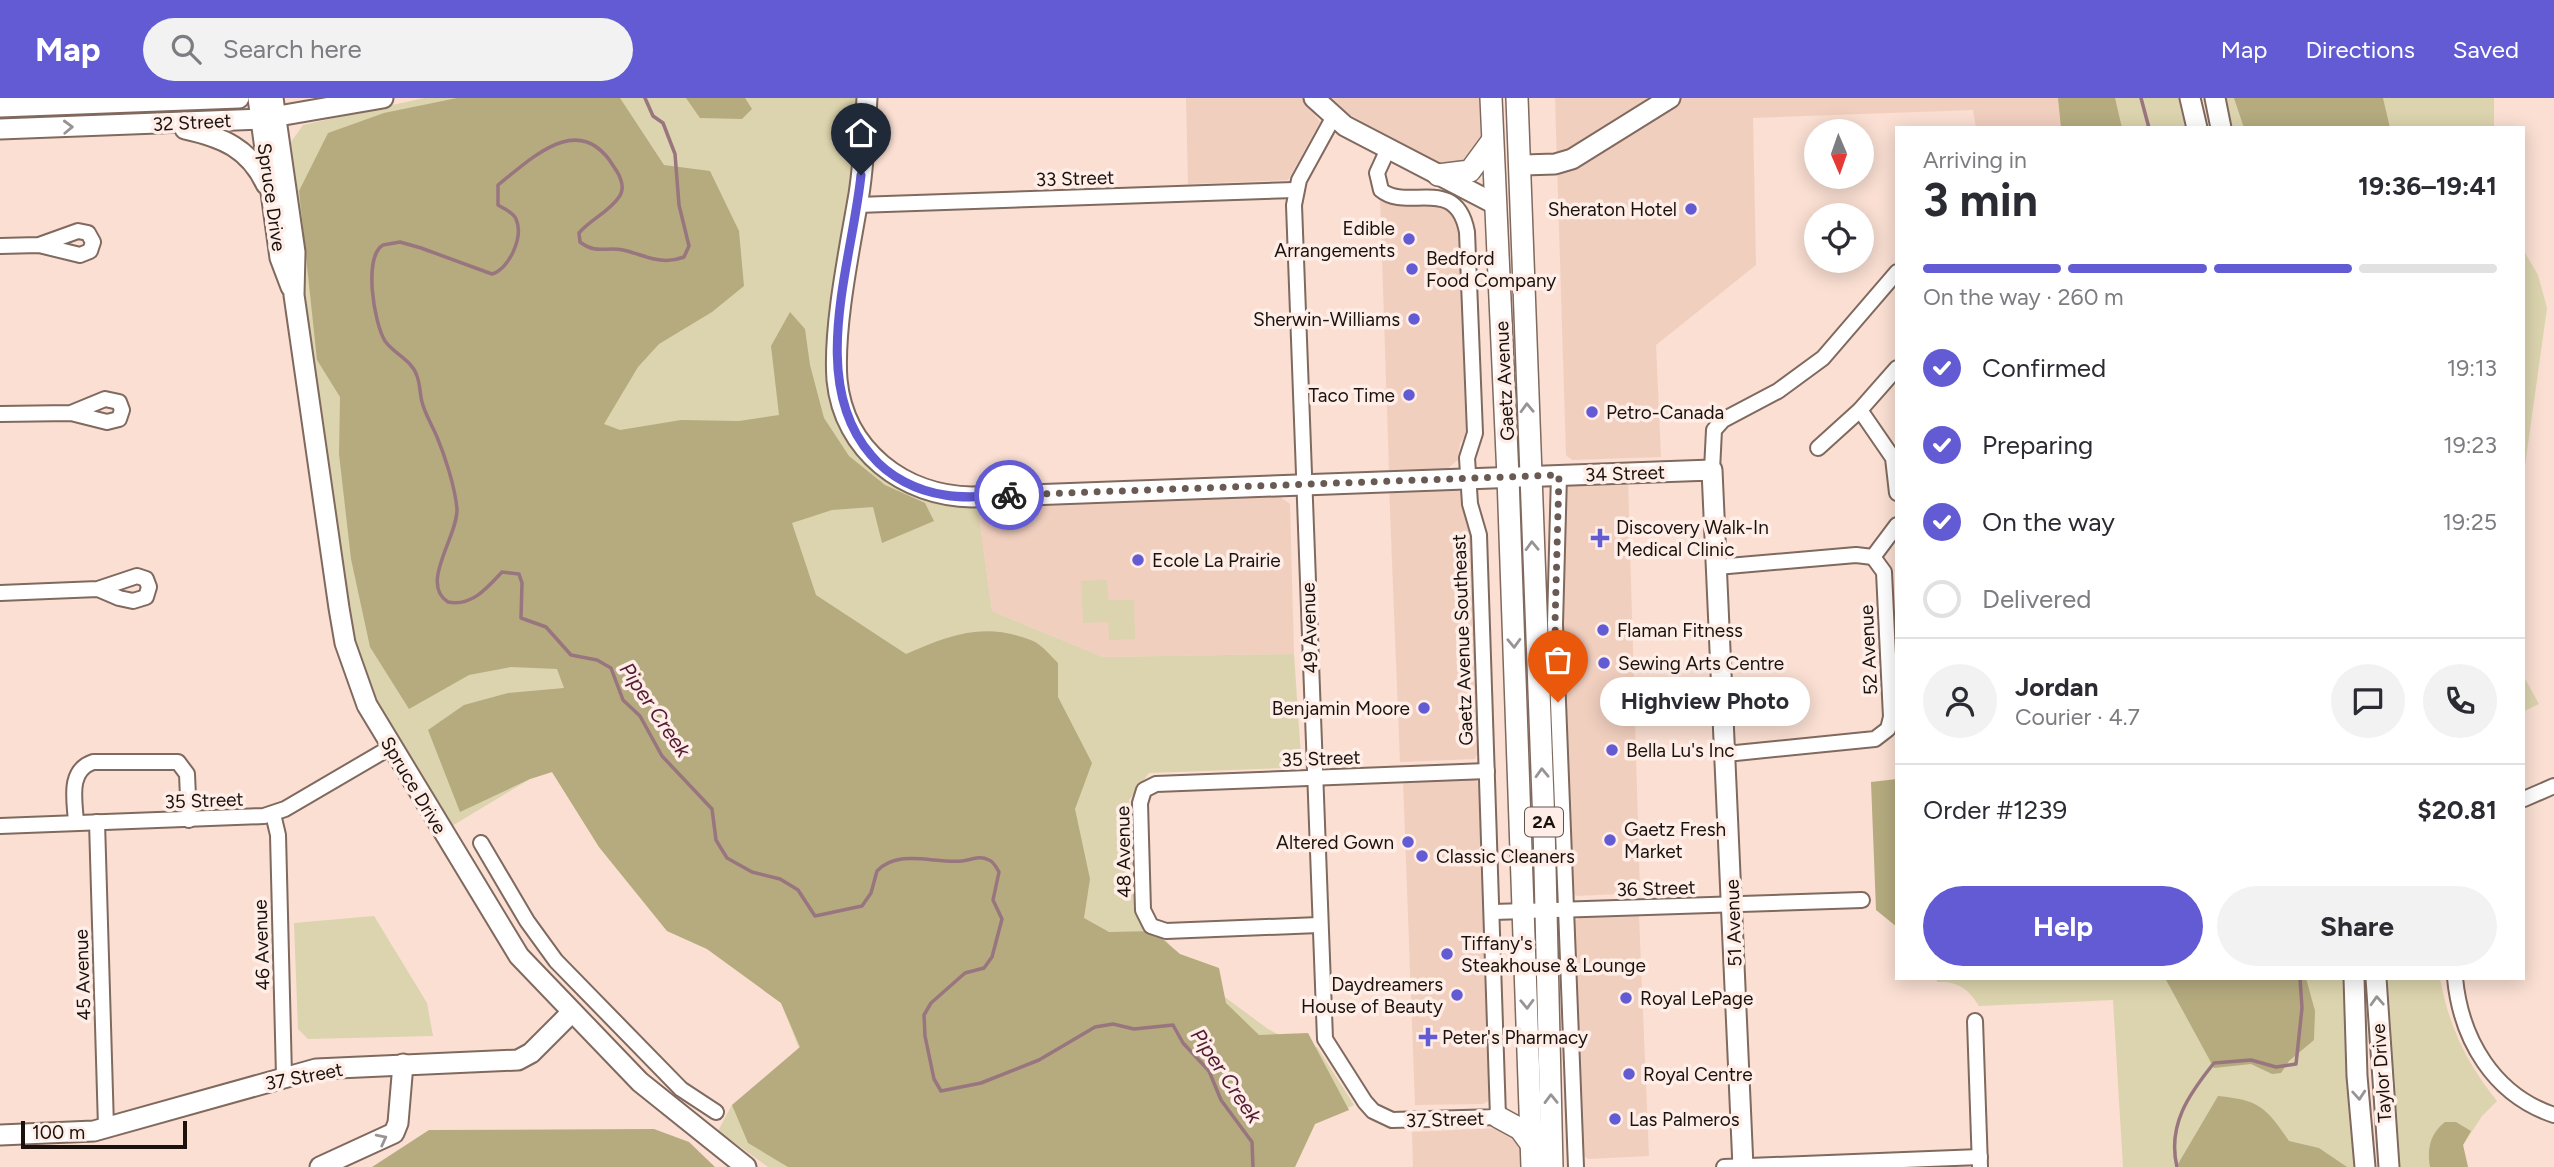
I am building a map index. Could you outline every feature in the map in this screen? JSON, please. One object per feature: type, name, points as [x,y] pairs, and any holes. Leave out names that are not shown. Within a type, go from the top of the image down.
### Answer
[{"type":"main road","name":"Gaetz Avenue","points":[[1491,98],[1495,204],[1556,910],[1552,1167]]},
{"type":"main road","points":[[1501,98],[1506,150],[1520,165]]},
{"type":"main road","name":"Gaetz Avenue","points":[[1517,98],[1525,349],[1519,477],[1524,911],[1532,1167]]},
{"type":"main road","points":[[1438,175],[1470,171],[1492,141]]},
{"type":"main road","points":[[1495,204],[1500,209],[1507,231],[1512,311],[1525,349]]},
{"type":"main road","points":[[1498,1117],[1507,1113],[1529,1093]]},
{"type":"main road","points":[[1498,1117],[1520,1129],[1531,1144]]},
{"type":"street","name":"32 Street","points":[[0,107],[239,98]]},
{"type":"street","name":"Spruce Drive","points":[[258,98],[270,111],[295,252],[294,295],[345,643],[368,705],[519,956],[640,1082],[746,1167]]},
{"type":"street","name":"32 Street","points":[[0,130],[157,124],[383,98]]},
{"type":"street","name":"34 Street","points":[[867,98],[857,205],[836,367],[840,397],[851,427],[873,458],[890,473],[916,488],[946,495],[1712,470]]},
{"type":"street","points":[[1314,98],[1333,118],[1495,204]]},
{"type":"street","points":[[1520,165],[1555,164],[1572,159],[1670,98]]},
{"type":"street","points":[[2190,98],[2197,126]]},
{"type":"street","points":[[2215,98],[2221,126]]},
{"type":"street","name":"Spruce Drive","points":[[270,111],[272,197],[280,258],[294,295]]},
{"type":"street","name":"49 Avenue","points":[[1333,118],[1296,190],[1325,1043],[1365,1102],[1373,1111],[1392,1120]]},
{"type":"street","points":[[157,124],[209,134],[238,147],[256,165],[272,197]]},
{"type":"street","name":"Gaetz Avenue Southeast","points":[[1388,149],[1377,173],[1381,190],[1395,196],[1433,195],[1443,199],[1459,212],[1466,225],[1475,433],[1467,455],[1470,509],[1479,535],[1498,1117]]},
{"type":"street","name":"33 Street","points":[[857,205],[1296,190]]},
{"type":"street","points":[[0,246],[39,245]]},
{"type":"street","points":[[1712,470],[1714,430],[1723,420],[1778,391],[1823,358],[1895,274]]},
{"type":"street","points":[[1818,449],[1860,410],[1895,370]]},
{"type":"street","points":[[1860,410],[1894,458],[1895,470]]},
{"type":"street","points":[[0,414],[71,413]]},
{"type":"street","name":"51 Avenue","points":[[1712,470],[1743,1167]]},
{"type":"street","points":[[1559,475],[1555,624],[1556,910],[1576,1167]]},
{"type":"street","points":[[1717,567],[1856,555],[1874,557],[1895,528]]},
{"type":"street","name":"52 Avenue","points":[[1726,754],[1877,738],[1888,729],[1891,717],[1884,572],[1874,557]]},
{"type":"street","points":[[0,593],[99,589]]},
{"type":"street","name":"35 Street","points":[[0,825],[189,820],[273,814],[391,747]]},
{"type":"street","points":[[76,823],[76,777],[80,768],[93,762],[178,762],[187,774],[189,820]]},
{"type":"street","name":"35 Street","points":[[1156,784],[1487,771]]},
{"type":"street","name":"48 Avenue","points":[[1156,784],[1144,790],[1140,803],[1143,910],[1151,926],[1166,931],[1319,925]]},
{"type":"street","points":[[2525,799],[2554,786]]},
{"type":"street","name":"46 Avenue","points":[[273,814],[278,835],[284,1076]]},
{"type":"street","name":"45 Avenue","points":[[97,822],[106,1127]]},
{"type":"street","points":[[481,843],[532,930],[589,997],[681,1089],[716,1112]]},
{"type":"street","name":"36 Street","points":[[1493,912],[1862,900]]},
{"type":"street","name":"Taylor Drive","points":[[2354,980],[2357,1076],[2365,1167]]},
{"type":"street","name":"Taylor Drive","points":[[2376,980],[2389,1167]]},
{"type":"street","points":[[2455,980],[2465,1025],[2489,1071],[2520,1100],[2554,1115]]},
{"type":"street","name":"37 Street","points":[[0,1135],[80,1133],[284,1076],[334,1067],[518,1059],[531,1053],[589,997]]},
{"type":"street","points":[[1724,1167],[1980,1162],[1975,1021]]},
{"type":"street","points":[[320,1167],[394,1133],[398,1123],[403,1065]]},
{"type":"street","name":"37 Street","points":[[1392,1120],[1498,1117]]},
{"type":"shaded area","points":[[424,98],[858,98],[857,130],[827,349],[832,393],[845,436],[865,461],[888,481],[978,508],[992,611],[1103,657],[1294,654],[1301,758],[1287,768],[1149,773],[1129,800],[1134,901],[1145,926],[1162,936],[1199,978],[1268,1029],[1306,1049],[1317,1047],[1354,1105],[1315,1124],[1295,1167],[768,1167],[718,1131],[732,1105],[799,1048],[781,1003],[707,949],[667,931],[599,847],[552,772],[530,779],[442,832],[360,688],[295,252],[291,142],[303,125]]},
{"type":"shaded area","points":[[457,98],[620,98],[664,165],[710,171],[739,231],[744,286],[712,312],[659,344],[638,367],[604,424],[620,430],[681,420],[739,421],[779,415],[771,346],[790,312],[805,329],[810,365],[824,418],[849,456],[885,485],[925,503],[934,521],[882,543],[873,507],[832,510],[792,523],[816,595],[906,654],[953,636],[983,631],[1015,635],[1033,641],[1058,663],[1058,697],[1092,763],[1075,809],[1090,879],[1084,918],[1109,932],[1153,931],[1180,954],[1219,968],[1226,1003],[1259,1035],[1308,1033],[1349,1110],[1315,1124],[1295,1167],[788,1167],[748,1143],[732,1105],[800,1047],[781,1003],[707,949],[667,931],[599,847],[552,772],[530,779],[460,812],[428,730],[464,705],[508,693],[564,688],[557,669],[511,667],[469,675],[409,709],[370,647],[351,559],[339,454],[340,397],[317,360],[299,191],[328,133],[384,113]]},
{"type":"shaded area","points":[[686,98],[745,98],[752,109],[742,119],[700,118]]},
{"type":"shaded area","points":[[1186,98],[1302,98],[1320,122],[1288,180],[1188,184]]},
{"type":"shaded area","points":[[1328,98],[1479,98],[1481,151],[1471,161],[1449,168],[1341,110]]},
{"type":"shaded area","points":[[1555,98],[2058,98],[2061,126],[1976,126],[1973,110],[1753,118],[1756,265],[1656,345],[1661,457],[1572,460],[1566,455]]},
{"type":"shaded area","points":[[2058,98],[2185,98],[2192,126],[2061,126]]},
{"type":"shaded area","points":[[2058,98],[2115,98],[2122,126],[2061,126]]},
{"type":"shaded area","points":[[2225,98],[2494,98],[2494,126],[2232,126]]},
{"type":"shaded area","points":[[2234,98],[2383,98],[2390,126],[2243,126]]},
{"type":"shaded area","points":[[1419,195],[1450,210],[1459,233],[1466,435],[1460,443],[1458,460],[1447,469],[1389,470],[1380,197]]},
{"type":"shaded area","points":[[2525,253],[2538,275],[2547,308],[2525,466]]},
{"type":"shaded area","points":[[1628,479],[1640,893],[1576,896],[1570,888],[1558,625],[1565,486],[1569,482]]},
{"type":"shaded area","points":[[1389,486],[1454,486],[1461,493],[1464,510],[1471,524],[1479,751],[1475,759],[1400,762]]},
{"type":"shaded area","name":"Ecole La Prairie","points":[[1279,496],[1290,504],[1294,654],[1103,657],[992,611],[978,508]]},
{"type":"shaded area","points":[[1107,580],[1108,600],[1134,600],[1135,639],[1109,640],[1108,622],[1083,623],[1081,581]]},
{"type":"shaded area","points":[[2525,679],[2539,704],[2525,711]]},
{"type":"shaded area","points":[[1470,778],[1477,781],[1480,789],[1492,1093],[1490,1100],[1483,1104],[1415,1105],[1403,780]]},
{"type":"shaded area","points":[[1895,779],[1895,925],[1876,910],[1871,782]]},
{"type":"shaded area","points":[[374,916],[427,1003],[433,1036],[308,1039],[298,1029],[294,923]]},
{"type":"shaded area","points":[[1639,916],[1649,1156],[1588,1159],[1581,1154],[1572,923],[1581,917]]},
{"type":"shaded area","points":[[2166,980],[2307,980],[2315,1011],[2314,1040],[2289,1061],[2281,1073],[2272,1074],[2251,1064],[2214,1068]]},
{"type":"shaded area","points":[[2348,980],[2361,1167],[2123,1167],[2113,1000],[1979,1006],[1961,987],[1937,982]]},
{"type":"shaded area","points":[[2386,980],[2440,980],[2448,1012],[2460,1043],[2476,1072],[2497,1101],[2482,1116],[2463,1145],[2468,1167],[2397,1167]]},
{"type":"shaded area","points":[[2218,1096],[2243,1100],[2260,1107],[2274,1120],[2289,1141],[2319,1148],[2347,1167],[2179,1167],[2178,1164]]},
{"type":"shaded area","points":[[2445,1122],[2456,1122],[2471,1131],[2463,1145],[2468,1167],[2430,1167],[2431,1142],[2436,1131]]},
{"type":"shaded area","points":[[1499,1128],[1508,1130],[1521,1146],[1522,1167],[1413,1167],[1412,1132]]},
{"type":"shaded area","points":[[654,1129],[689,1142],[715,1167],[372,1167],[429,1130]]},
{"type":"waterway","name":"Piper Creek","points":[[645,98],[653,116],[663,123],[675,154],[679,205],[689,246],[684,257],[653,259],[623,250],[592,248],[580,242],[579,233],[615,202],[622,186],[616,170],[601,150],[586,142],[572,140],[541,152],[498,185],[498,205],[515,217],[518,226],[513,251],[498,271],[492,274],[400,242],[383,245],[377,252],[372,276],[377,320],[385,341],[415,370],[423,406],[443,453],[456,500],[456,520],[438,572],[440,594],[448,602],[465,602],[479,594],[502,572],[519,574],[522,583],[521,618],[546,627],[571,655],[597,660],[611,668],[623,700],[640,716],[662,756],[712,809],[716,840],[727,858],[752,872],[780,879],[798,890],[815,916],[862,906],[871,893],[877,871],[896,860],[918,858],[962,861],[982,858],[992,862],[999,872],[993,900],[1002,919],[992,957],[984,968],[965,973],[931,1003],[924,1015],[925,1036],[934,1079],[941,1091],[981,1083],[1039,1060],[1095,1027],[1113,1024],[1134,1029],[1173,1025],[1183,1043],[1209,1071],[1221,1100],[1252,1142],[1253,1167]]},
{"type":"waterway","points":[[2141,98],[2148,126]]},
{"type":"waterway","points":[[2177,1167],[2175,1137],[2182,1111],[2196,1086],[2214,1063],[2251,1060],[2276,1067],[2296,1064],[2302,1008],[2300,980]]},
{"type":"way so far","points":[[1009,495],[1559,475],[1555,624],[1558,702]]},
{"type":"place","name":"Sheraton Hotel","points":[[1691,209]]},
{"type":"place","name":"Edible Arrangements","points":[[1409,239]]},
{"type":"place","name":"Bedford Food Company","points":[[1412,269]]},
{"type":"place","name":"Sherwin-Williams","points":[[1414,319]]},
{"type":"place","name":"Taco Time","points":[[1409,395]]},
{"type":"place","name":"Petro-Canada","points":[[1592,412]]},
{"type":"place","name":"Discovery Walk-In Medical Clinic","points":[[1600,538]]},
{"type":"place","name":"Ecole La Prairie","points":[[1138,560]]},
{"type":"place","name":"Flaman Fitness","points":[[1603,630]]},
{"type":"place","name":"Sewing Arts Centre","points":[[1604,663]]},
{"type":"place","name":"Highview Photo","points":[[1558,702]]},
{"type":"place","name":"Benjamin Moore","points":[[1424,708]]},
{"type":"place","name":"Bella Lu's Inc","points":[[1612,750]]},
{"type":"place","name":"Gaetz Fresh Market","points":[[1610,840]]},
{"type":"place","name":"Altered Gown","points":[[1408,842]]},
{"type":"place","name":"Classic Cleaners","points":[[1422,856]]},
{"type":"place","name":"Tiffany's Steakhouse & Lounge","points":[[1447,954]]},
{"type":"place","name":"Daydreamers House of Beauty","points":[[1457,995]]},
{"type":"place","name":"Royal LePage","points":[[1626,998]]},
{"type":"place","name":"Peter's Pharmacy","points":[[1428,1037]]},
{"type":"place","name":"Royal Centre","points":[[1629,1074]]},
{"type":"place","name":"Las Palmeros","points":[[1615,1119]]},
{"type":"route","points":[[861,175],[849,249],[836,367],[844,413],[873,458],[890,473],[916,488],[946,495],[972,497],[1009,495]]}]
